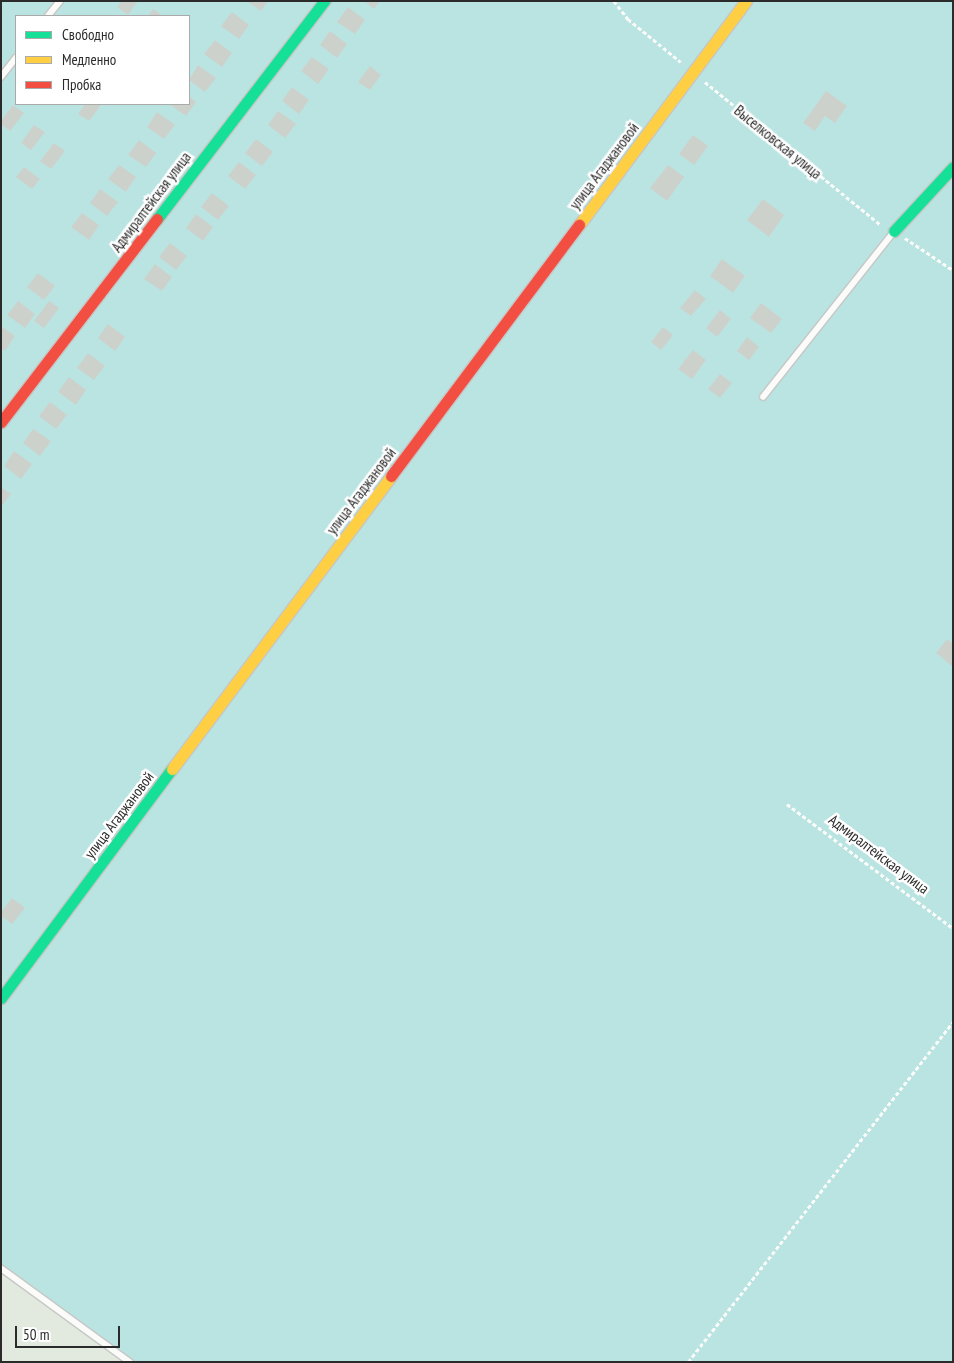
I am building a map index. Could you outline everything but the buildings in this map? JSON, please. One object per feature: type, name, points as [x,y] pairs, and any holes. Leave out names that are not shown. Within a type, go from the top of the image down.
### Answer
[{"type":"street","name":"Адмиралтейская улица","points":[[1,422],[324,1]]},
{"type":"street","name":"улица Агаджановой","points":[[1,998],[8,984],[746,1]]},
{"type":"street","points":[[894,231],[953,167]]},
{"type":"lane","points":[[49,15],[60,1]]},
{"type":"lane","points":[[1,77],[15,59]]},
{"type":"lane","points":[[763,396],[894,231]]},
{"type":"lane","points":[[1,1268],[130,1362]]},
{"type":"path","name":"Выселковская улица","points":[[614,1],[628,19],[878,223],[894,231],[953,270]]},
{"type":"path","name":"Адмиралтейская улица","points":[[787,804],[953,928]]},
{"type":"path","points":[[688,1362],[953,1022]]},
{"type":"shaded area","points":[[1,1],[953,1],[953,1362],[134,1362],[1,1263]]},
{"type":"traffic: fast","points":[[157,219],[324,1]]},
{"type":"traffic: fast","points":[[894,231],[953,167]]},
{"type":"traffic: fast","points":[[1,998],[172,769]]},
{"type":"traffic: slow","points":[[579,225],[746,1]]},
{"type":"traffic: slow","points":[[172,769],[391,476]]},
{"type":"traffic: jam","points":[[1,422],[157,219]]},
{"type":"traffic: jam","points":[[391,476],[579,225]]}]
